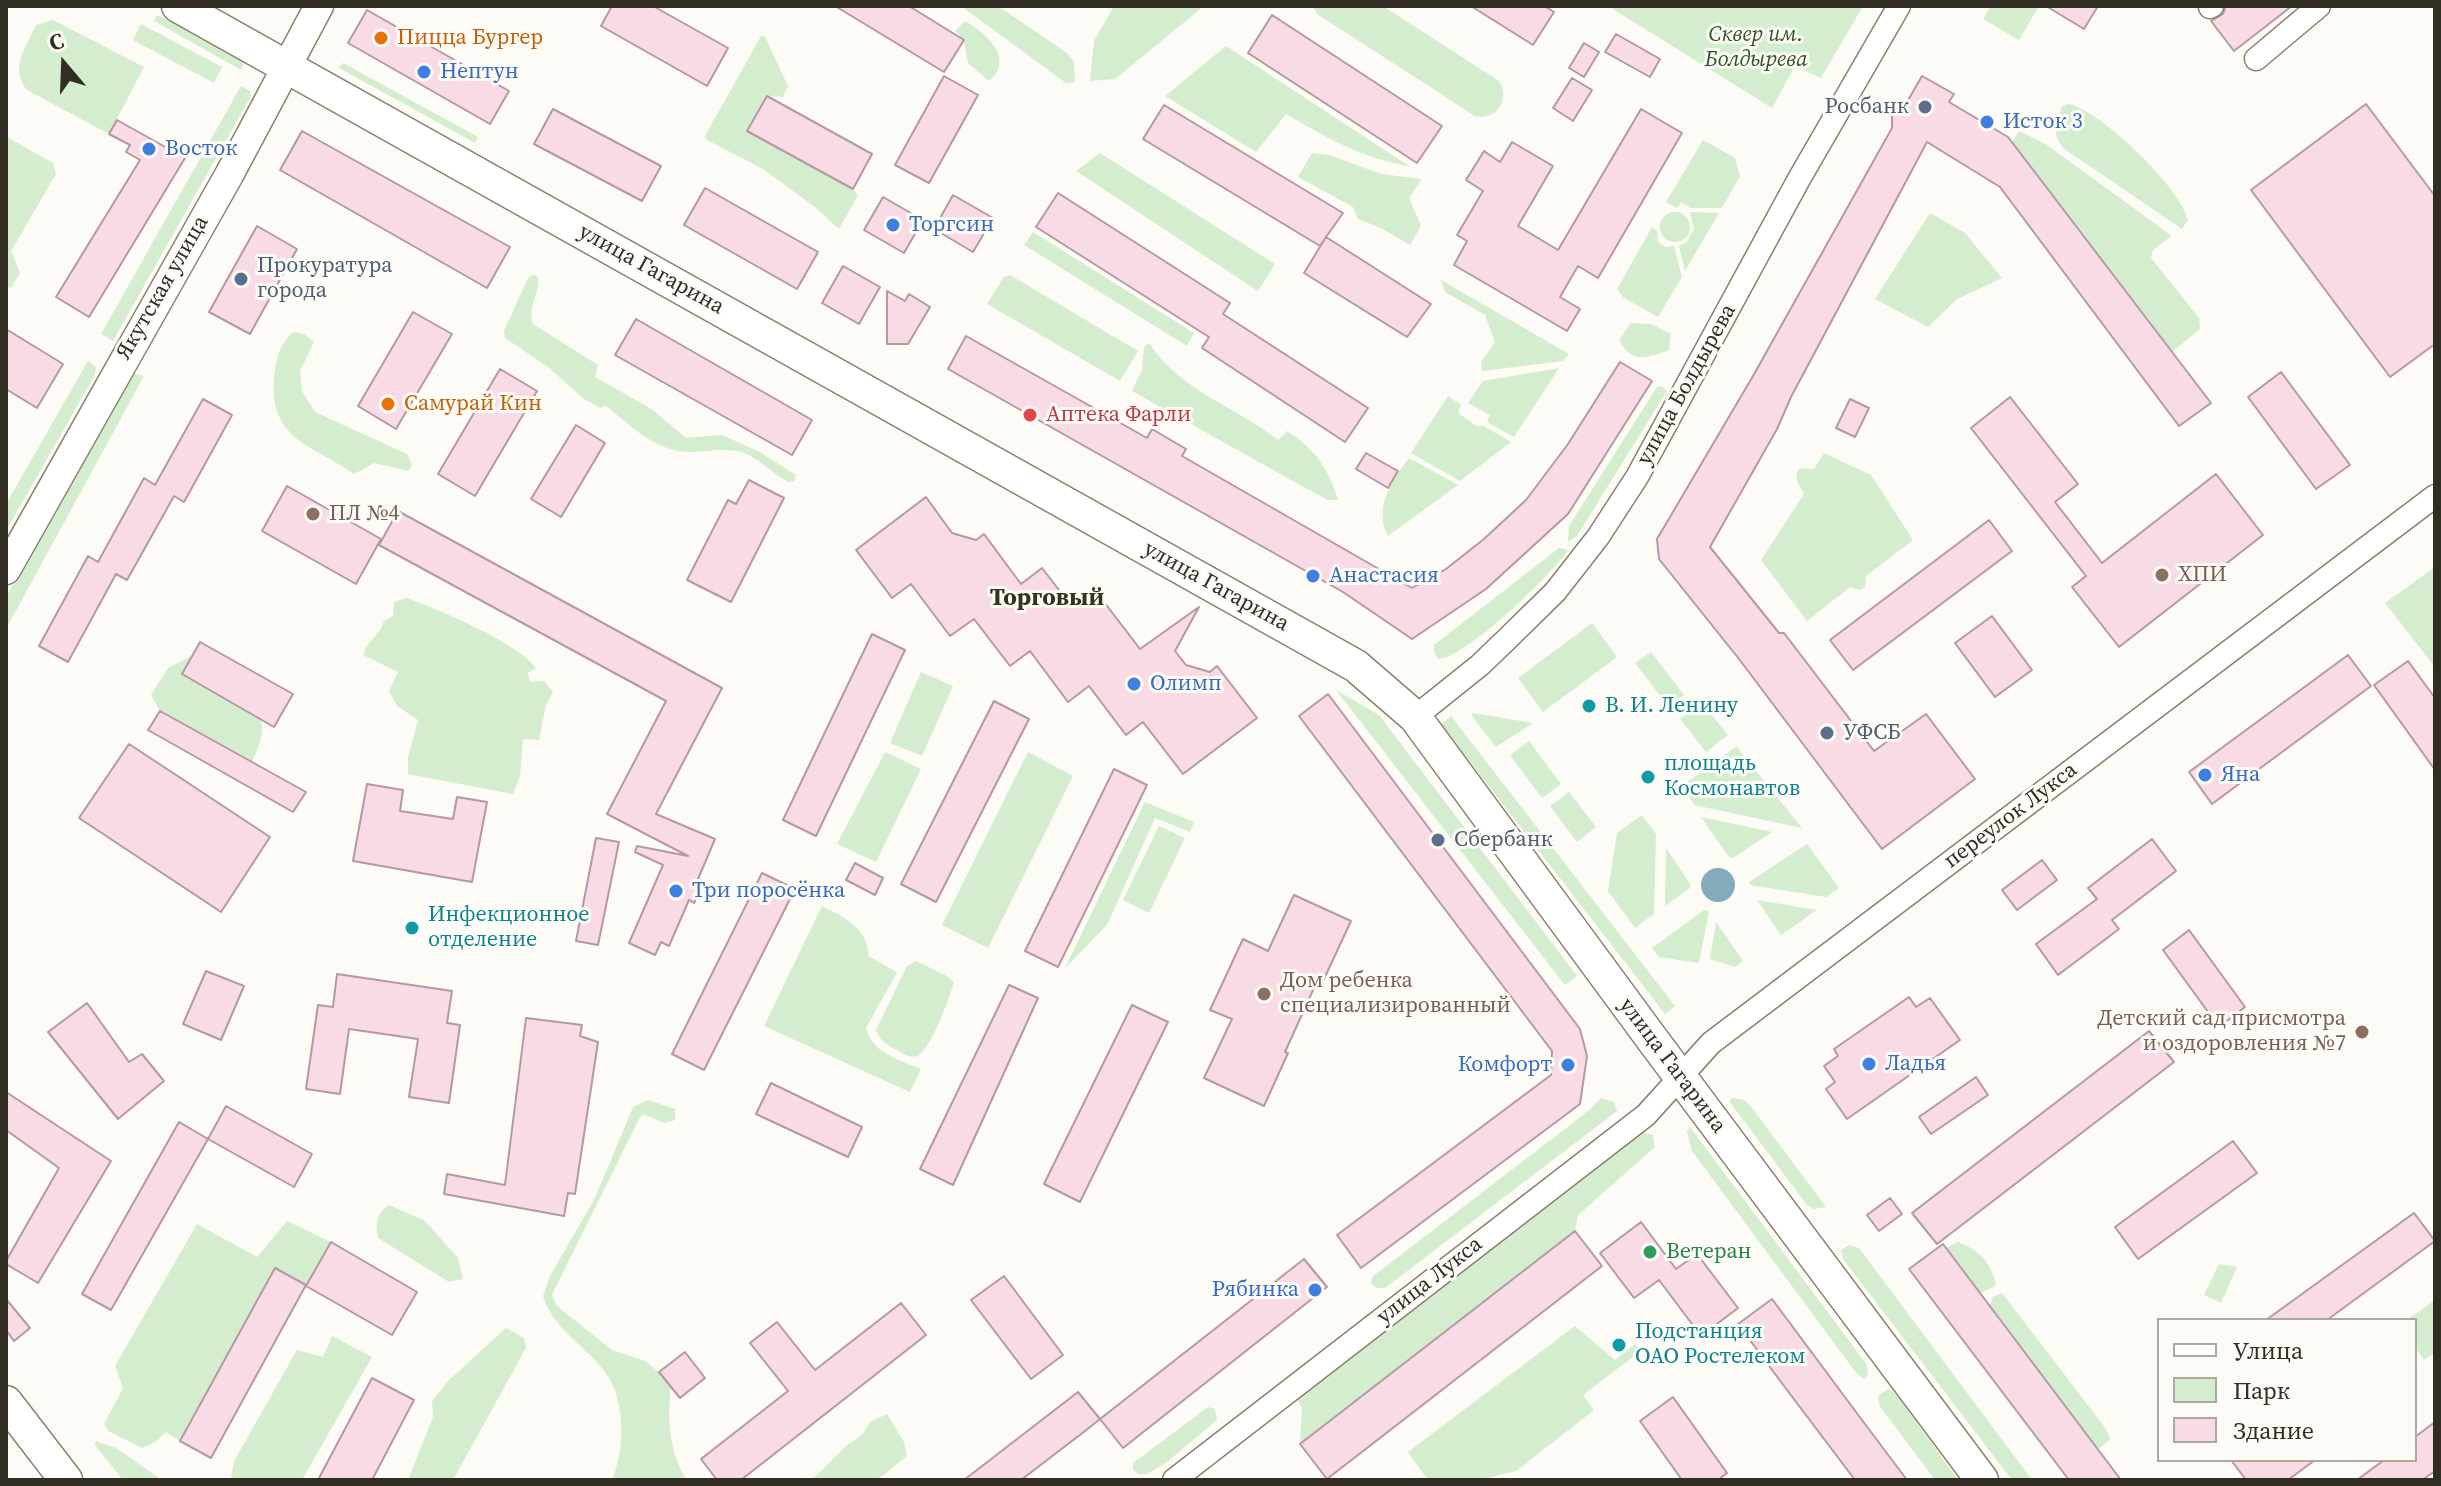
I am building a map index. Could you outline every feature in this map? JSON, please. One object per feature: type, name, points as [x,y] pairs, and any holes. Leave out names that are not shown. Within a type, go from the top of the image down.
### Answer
[{"type":"main road","name":"улица Гагарина","points":[[178,6],[1356,666],[1415,717],[1982,1480]]},
{"type":"main road","points":[[6,1402],[66,1480]]},
{"type":"street","name":"Якутская улица","points":[[6,570],[319,6]]},
{"type":"street","name":"улица Болдырева","points":[[1415,717],[1480,665],[1530,617],[1576,567],[1605,527],[1637,477],[1799,179],[1899,6]]},
{"type":"street","points":[[2256,59],[2319,6]]},
{"type":"street","name":"переулок Лукса","points":[[1680,1077],[1711,1043],[2435,496]]},
{"type":"street","name":"улица Лукса","points":[[1174,1480],[1646,1115],[1680,1077]]},
{"type":"green space","points":[[961,6],[997,6],[1007,12],[1067,53],[1074,62],[1075,82],[1066,83]]},
{"type":"green space","points":[[1114,6],[1204,6],[1115,79],[1090,81],[1094,41]]},
{"type":"green space","points":[[1313,6],[1383,6],[1499,81],[1503,95],[1500,107],[1490,115],[1475,116],[1317,14]]},
{"type":"green space","name":"Сквер им. Болдырева","points":[[1608,6],[1863,6],[1821,78],[1795,66],[1772,108]]},
{"type":"green space","points":[[1991,6],[2039,6],[2019,40],[1983,19]]},
{"type":"green space","points":[[157,15],[242,57],[244,63],[241,70],[154,21]]},
{"type":"green space","points":[[53,20],[144,67],[109,134],[27,90],[22,82],[19,66],[36,25]]},
{"type":"green space","points":[[965,21],[989,39],[999,56],[997,73],[989,81],[968,63],[964,40],[955,31]]},
{"type":"green space","points":[[141,24],[222,67],[214,83],[133,40]]},
{"type":"green space","points":[[761,36],[765,37],[788,86],[783,97],[767,96],[748,131],[853,189],[858,195],[839,229],[763,169],[707,140],[705,136]]},
{"type":"green space","points":[[1226,46],[1409,166],[1361,153],[1286,114],[1256,152],[1165,96]]},
{"type":"green space","points":[[343,63],[478,137],[475,143],[339,68]]},
{"type":"green space","points":[[241,86],[250,91],[251,96],[113,341],[101,334]]},
{"type":"green space","points":[[2069,104],[2100,121],[2156,171],[2182,206],[2188,220],[2182,229],[2063,148],[2056,128],[2062,106]]},
{"type":"green space","points":[[2019,131],[2047,145],[2172,236],[2153,250],[2151,258],[2199,318],[2200,329],[2172,352],[2012,143]]},
{"type":"green space","points":[[7,137],[53,163],[56,174],[11,251],[20,273],[11,288],[6,285]]},
{"type":"green space","points":[[1703,140],[1735,158],[1740,176],[1722,208],[1691,208],[1681,202],[1677,208],[1666,202]]},
{"type":"green space","points":[[1100,153],[1275,264],[1258,291],[1076,171]]},
{"type":"green space","points":[[1312,153],[1329,155],[1381,174],[1422,179],[1409,198],[1421,226],[1410,245],[1358,219],[1353,207],[1298,177]]},
{"type":"green space","points":[[1675,212],[1686,216],[1690,227],[1686,238],[1675,242],[1664,238],[1660,227],[1664,216]]},
{"type":"green space","points":[[1690,212],[1719,213],[1685,271],[1679,246],[1687,242],[1694,229]]},
{"type":"green space","points":[[1930,213],[1965,233],[2002,278],[1957,299],[1928,327],[1875,299]]},
{"type":"green space","points":[[1652,227],[1657,231],[1658,242],[1665,247],[1674,246],[1682,277],[1658,317],[1624,298],[1617,289]]},
{"type":"green space","points":[[1033,232],[1194,333],[1187,346],[1024,245]]},
{"type":"green space","points":[[534,274],[538,284],[532,311],[533,324],[598,365],[595,377],[650,408],[686,438],[722,435],[758,451],[796,475],[794,481],[788,482],[739,451],[687,452],[659,445],[606,406],[600,408],[584,399],[548,367],[505,338],[504,331],[528,278]]},
{"type":"green space","points":[[1010,275],[1138,351],[1120,381],[987,304],[1004,277]]},
{"type":"green space","points":[[1441,280],[1569,354],[1563,361],[1482,371],[1481,362],[1495,342],[1485,315],[1445,292]]},
{"type":"green space","points":[[1631,323],[1651,324],[1671,334],[1669,350],[1647,357],[1629,353],[1619,340]]},
{"type":"green space","points":[[293,332],[304,334],[314,342],[300,371],[302,391],[315,412],[407,454],[412,465],[408,471],[374,463],[354,474],[308,447],[286,427],[278,415],[274,377],[279,352]]},
{"type":"green space","points":[[1149,343],[1162,360],[1192,386],[1278,440],[1287,431],[1305,445],[1325,469],[1338,500],[1328,500],[1132,391],[1142,370],[1144,347]]},
{"type":"green space","points":[[88,361],[96,367],[95,375],[6,531],[6,504]]},
{"type":"green space","points":[[1559,368],[1514,437],[1487,422],[1490,415],[1468,403],[1483,381]]},
{"type":"green space","points":[[135,374],[144,376],[6,629],[6,597],[127,380]]},
{"type":"green space","points":[[1662,386],[1667,391],[1577,536],[1568,542],[1569,526],[1657,387]]},
{"type":"green space","points":[[1448,396],[1461,405],[1458,413],[1478,427],[1482,425],[1511,442],[1460,481],[1411,453]]},
{"type":"green space","points":[[1824,453],[1871,475],[1913,540],[1866,576],[1865,587],[1860,590],[1850,587],[1807,621],[1761,560],[1804,494],[1797,481],[1800,468],[1814,469]]},
{"type":"green space","points":[[1409,458],[1458,485],[1388,536],[1383,515],[1386,495]]},
{"type":"green space","points":[[1559,548],[1568,550],[1507,614],[1467,645],[1438,659],[1434,645]]},
{"type":"green space","points":[[2435,567],[2435,667],[2385,603]]},
{"type":"green space","points":[[407,598],[476,628],[512,648],[536,668],[528,673],[530,682],[544,681],[553,692],[546,705],[539,740],[523,739],[520,776],[513,794],[408,774],[408,757],[418,720],[397,706],[389,691],[398,672],[363,655],[384,621],[393,616],[394,602]]},
{"type":"green space","points":[[1592,623],[1617,657],[1543,712],[1518,678]]},
{"type":"green space","points":[[1651,652],[1684,695],[1668,706],[1635,663]]},
{"type":"green space","points":[[193,655],[182,674],[261,719],[259,746],[252,762],[160,711],[151,695],[168,668]]},
{"type":"green space","points":[[921,672],[953,686],[922,756],[890,743]]},
{"type":"green space","points":[[1336,690],[1379,715],[1577,976],[1565,985]]},
{"type":"green space","points":[[1701,702],[1728,735],[1706,752],[1680,719]]},
{"type":"green space","points":[[1471,715],[1533,723],[1496,747]]},
{"type":"green space","points":[[1451,716],[1675,1006],[1665,1014],[1441,724]]},
{"type":"green space","points":[[1529,741],[1561,784],[1542,798],[1510,755]]},
{"type":"green space","points":[[1737,746],[1802,828],[1694,805],[1682,786]]},
{"type":"green space","points":[[885,752],[921,769],[876,862],[837,844]]},
{"type":"green space","points":[[1028,752],[1073,776],[988,948],[942,925]]},
{"type":"green space","points":[[1569,792],[1596,827],[1577,842],[1550,806]]},
{"type":"green space","points":[[1145,802],[1194,822],[1190,832],[1155,818],[1107,925],[1065,968]]},
{"type":"green space","points":[[1642,815],[1656,834],[1654,914],[1635,928],[1608,891],[1617,833]]},
{"type":"green space","points":[[1701,817],[1772,832],[1733,858],[1728,856]]},
{"type":"green space","points":[[1159,826],[1185,838],[1149,913],[1123,900]]},
{"type":"green space","points":[[1807,844],[1839,888],[1826,897],[1750,885],[1749,882]]},
{"type":"green space","points":[[1666,848],[1690,888],[1665,906]]},
{"type":"green space","points":[[1757,900],[1817,910],[1781,935]]},
{"type":"green space","points":[[822,906],[860,931],[868,956],[897,972],[866,1028],[880,1050],[921,1069],[910,1092],[764,1026]]},
{"type":"green space","points":[[1704,910],[1709,911],[1699,963],[1659,957],[1652,948]]},
{"type":"green space","points":[[1716,922],[1743,961],[1735,967],[1710,959]]},
{"type":"green space","points":[[916,961],[954,982],[928,1045],[917,1056],[912,1056],[888,1045],[876,1030],[907,966]]},
{"type":"green space","points":[[1601,1098],[1614,1102],[1617,1111],[1385,1288],[1371,1284],[1372,1277],[1587,1112]]},
{"type":"green space","points":[[1732,1098],[1745,1100],[1752,1108],[1826,1207],[1814,1209],[1807,1205],[1729,1101]]},
{"type":"green space","points":[[648,1100],[675,1109],[675,1120],[665,1123],[643,1114],[639,1119],[552,1295],[557,1306],[612,1350],[645,1361],[671,1387],[669,1411],[673,1447],[687,1480],[612,1480],[621,1440],[617,1396],[605,1372],[554,1318],[543,1296],[550,1276],[595,1198],[633,1107]]},
{"type":"green space","points":[[1690,1127],[1867,1365],[1868,1375],[1864,1379],[1857,1374],[1692,1151],[1687,1132]]},
{"type":"green space","points":[[1640,1132],[1653,1135],[1655,1147],[1578,1215],[1575,1231],[1300,1444],[1302,1407],[1294,1395]]},
{"type":"green space","points":[[389,1205],[425,1221],[458,1258],[463,1279],[449,1282],[378,1238],[378,1219]]},
{"type":"green space","points":[[287,1221],[331,1242],[306,1286],[275,1269],[180,1441],[166,1432],[142,1448],[108,1431],[104,1424],[123,1388],[115,1366],[197,1224],[257,1257]]},
{"type":"green space","points":[[1958,1242],[1972,1249],[1986,1262],[1996,1283],[1994,1287],[1980,1293],[1946,1248]]},
{"type":"green space","points":[[1849,1245],[1859,1248],[2032,1480],[2012,1480],[1843,1259],[1841,1250]]},
{"type":"green space","points":[[2219,1264],[2237,1267],[2221,1303],[2204,1295]]},
{"type":"green space","points":[[2002,1293],[2106,1429],[2110,1439],[2098,1450],[1989,1306],[1993,1297]]},
{"type":"green space","points":[[2435,1300],[2435,1352],[2424,1360],[2417,1350],[2417,1318],[2410,1318]]},
{"type":"green space","points":[[1575,1326],[1615,1360],[1635,1344],[1642,1350],[1583,1395],[1594,1410],[1516,1471],[1479,1480],[1428,1480],[1408,1452]]},
{"type":"green space","points":[[506,1328],[524,1338],[526,1348],[453,1480],[408,1480],[433,1417],[432,1401],[448,1381]]},
{"type":"green space","points":[[332,1336],[372,1357],[302,1480],[236,1480],[231,1477],[234,1461],[297,1350],[323,1357]]},
{"type":"green space","points":[[1888,1389],[1896,1394],[1958,1480],[1935,1480],[1879,1405],[1878,1396]]},
{"type":"green space","points":[[1208,1407],[1215,1409],[1217,1420],[1167,1462],[1147,1474],[1138,1474],[1133,1469],[1133,1463]]},
{"type":"green space","points":[[887,1414],[904,1442],[907,1456],[877,1480],[812,1480],[846,1446],[863,1434],[870,1422]]},
{"type":"green space","points":[[96,1441],[116,1448],[162,1480],[123,1480],[95,1445]]},
{"type":"water","points":[[1718,868],[1730,873],[1735,885],[1730,897],[1718,902],[1706,897],[1701,885],[1706,873]]},
{"type":"building","points":[[612,6],[653,6],[728,48],[707,86],[601,26]]},
{"type":"building","points":[[835,6],[909,6],[964,40],[944,72]]},
{"type":"building","points":[[1471,6],[1544,6],[1554,12],[1533,45]]},
{"type":"building","points":[[2046,6],[2098,6],[2084,29]]},
{"type":"building","points":[[2226,6],[2292,6],[2234,51],[2211,21],[2223,14]]},
{"type":"building","points":[[367,10],[509,91],[490,124],[348,43]]},
{"type":"building","points":[[1272,15],[1442,126],[1417,163],[1248,53]]},
{"type":"building","points":[[1616,34],[1660,59],[1650,77],[1605,52]]},
{"type":"building","points":[[1584,43],[1599,52],[1584,77],[1569,68]]},
{"type":"building","points":[[944,76],[978,95],[929,183],[895,165]]},
{"type":"building","points":[[1922,76],[1954,94],[1949,102],[2008,137],[2211,403],[2179,426],[2000,187],[1927,142],[1791,397],[1777,429],[1710,547],[1779,633],[1784,633],[1874,751],[1926,714],[1975,779],[1882,849],[1739,659],[1659,559],[1657,539],[1753,376],[1892,128],[1892,116],[1898,106],[1903,109]]},
{"type":"building","points":[[1572,78],[1592,90],[1573,121],[1553,108]]},
{"type":"building","points":[[767,96],[872,154],[853,189],[747,131]]},
{"type":"building","points":[[2366,104],[2435,196],[2435,344],[2390,377],[2251,190]]},
{"type":"building","points":[[1164,105],[1343,213],[1320,246],[1143,139]]},
{"type":"building","points":[[553,109],[661,166],[642,201],[534,144]]},
{"type":"building","points":[[1641,109],[1682,133],[1598,278],[1578,266],[1560,297],[1580,309],[1567,331],[1454,265],[1467,241],[1457,235],[1483,191],[1466,180],[1484,151],[1500,162],[1512,142],[1553,166],[1518,226],[1558,250]]},
{"type":"building","points":[[117,120],[185,158],[89,317],[56,297],[140,160],[126,152],[130,145],[109,134]]},
{"type":"building","points":[[302,131],[510,247],[487,288],[280,170]]},
{"type":"building","points":[[705,188],[818,252],[797,289],[684,225]]},
{"type":"building","points":[[1058,193],[1230,303],[1223,314],[1368,408],[1345,442],[1202,348],[1209,337],[1036,227]]},
{"type":"building","points":[[953,195],[993,218],[973,252],[934,229]]},
{"type":"building","name":"Торгсин","points":[[883,197],[923,220],[904,253],[864,230]]},
{"type":"building","points":[[257,226],[297,249],[250,334],[209,312]]},
{"type":"building","points":[[1326,237],[1431,304],[1407,337],[1304,273]]},
{"type":"building","points":[[843,266],[880,287],[859,324],[822,303]]},
{"type":"building","points":[[887,291],[905,301],[909,294],[930,307],[908,344],[887,344]]},
{"type":"building","points":[[413,312],[452,334],[396,429],[358,406]]},
{"type":"building","points":[[636,319],[812,420],[792,455],[615,355]]},
{"type":"building","points":[[6,329],[63,364],[37,408],[6,389]]},
{"type":"building","points":[[966,336],[1147,438],[1152,429],[1186,449],[1182,456],[1412,588],[1446,569],[1526,500],[1568,444],[1620,362],[1652,381],[1568,514],[1486,589],[1412,639],[1343,592],[948,369]]},
{"type":"building","points":[[500,369],[537,391],[475,496],[438,474]]},
{"type":"building","points":[[2281,372],[2350,465],[2316,489],[2248,397]]},
{"type":"building","points":[[2010,397],[2078,484],[2055,502],[2102,563],[2216,474],[2263,535],[2119,647],[2072,587],[2086,576],[1971,428]]},
{"type":"building","points":[[203,399],[232,415],[184,502],[174,496],[127,580],[116,574],[68,662],[39,646],[88,556],[98,562],[144,478],[155,485]]},
{"type":"building","points":[[1850,399],[1869,408],[1855,437],[1836,428]]},
{"type":"building","points":[[576,425],[605,443],[561,517],[531,499]]},
{"type":"building","points":[[1366,453],[1398,471],[1388,488],[1356,469]]},
{"type":"building","points":[[749,480],[784,498],[731,602],[687,580],[728,500],[736,504]]},
{"type":"building","points":[[287,486],[381,539],[356,584],[262,531]]},
{"type":"building","points":[[926,497],[952,533],[976,540],[984,534],[1021,584],[1042,568],[1066,599],[1093,604],[1101,598],[1140,649],[1199,607],[1175,651],[1186,665],[1210,672],[1217,666],[1257,718],[1183,774],[1143,722],[1126,735],[1089,686],[1068,702],[1030,651],[1010,666],[974,619],[950,636],[911,584],[892,598],[856,550]]},
{"type":"building","points":[[398,511],[722,688],[656,814],[715,839],[698,879],[704,881],[694,903],[689,900],[669,946],[661,942],[655,955],[629,943],[663,865],[635,852],[637,846],[688,856],[607,814],[666,701],[379,545]]},
{"type":"building","points":[[1989,520],[2012,551],[1853,670],[1830,640]]},
{"type":"building","points":[[1992,616],[2032,670],[1995,697],[1955,643]]},
{"type":"building","points":[[872,634],[905,650],[816,836],[783,820]]},
{"type":"building","points":[[200,642],[293,694],[274,727],[182,674]]},
{"type":"building","points":[[2348,655],[2371,686],[2212,804],[2189,772]]},
{"type":"building","points":[[2408,661],[2435,698],[2435,770],[2374,685]]},
{"type":"building","points":[[1328,694],[1580,1029],[1587,1056],[1580,1104],[1361,1268],[1337,1235],[1551,1075],[1552,1051],[1299,716]]},
{"type":"building","points":[[994,701],[1029,719],[936,902],[901,884]]},
{"type":"building","points":[[160,711],[306,792],[293,812],[148,730]]},
{"type":"building","points":[[129,744],[270,837],[221,912],[79,818]]},
{"type":"building","points":[[1114,769],[1147,785],[1058,967],[1025,951]]},
{"type":"building","points":[[367,784],[403,790],[400,811],[453,819],[457,797],[487,802],[472,882],[353,861]]},
{"type":"building","points":[[596,838],[619,842],[598,945],[576,941]]},
{"type":"building","points":[[2152,839],[2176,871],[2112,920],[2119,929],[2058,975],[2036,944],[2097,899],[2088,888]]},
{"type":"building","points":[[2042,860],[2057,880],[2017,910],[2002,890]]},
{"type":"building","points":[[855,863],[883,878],[875,895],[846,880]]},
{"type":"building","points":[[762,873],[795,889],[704,1070],[672,1054]]},
{"type":"building","name":"Дом ребенка специализированный","points":[[1294,895],[1351,921],[1324,979],[1319,977],[1264,1106],[1204,1078],[1232,1019],[1210,1010],[1243,939],[1268,951]]},
{"type":"building","points":[[2189,930],[2245,1007],[2219,1027],[2163,950]]},
{"type":"building","points":[[206,971],[244,986],[221,1040],[183,1024]]},
{"type":"building","points":[[337,974],[452,991],[447,1023],[460,1025],[449,1103],[409,1097],[418,1039],[349,1029],[340,1094],[306,1089],[318,1005],[333,1007]]},
{"type":"building","points":[[1009,985],[1038,998],[953,1185],[920,1169]]},
{"type":"building","points":[[1909,997],[1916,1007],[1930,998],[1960,1040],[1847,1119],[1826,1089],[1835,1082],[1824,1066],[1838,1056],[1834,1049]]},
{"type":"building","points":[[87,1003],[129,1062],[142,1054],[164,1081],[118,1119],[48,1032]]},
{"type":"building","points":[[1132,1005],[1168,1022],[1080,1202],[1044,1184]]},
{"type":"building","points":[[526,1018],[582,1025],[580,1036],[598,1042],[575,1194],[568,1193],[564,1216],[444,1194],[447,1174],[505,1185]]},
{"type":"building","points":[[2149,1031],[2174,1062],[1937,1244],[1912,1213]]},
{"type":"building","points":[[1976,1077],[1988,1095],[1931,1134],[1919,1117]]},
{"type":"building","points":[[771,1083],[862,1127],[848,1157],[756,1114]]},
{"type":"building","points":[[6,1092],[111,1161],[38,1283],[6,1264],[6,1261],[59,1168],[6,1130]]},
{"type":"building","points":[[226,1106],[312,1154],[294,1187],[208,1139]]},
{"type":"building","points":[[179,1122],[208,1139],[111,1310],[82,1294]]},
{"type":"building","points":[[2233,1141],[2257,1173],[2138,1259],[2115,1227]]},
{"type":"building","points":[[1890,1198],[1902,1214],[1879,1231],[1867,1215]]},
{"type":"building","points":[[2414,1213],[2435,1241],[2330,1318],[2269,1318]]},
{"type":"building","points":[[1641,1222],[1676,1269],[1697,1254],[1738,1308],[1701,1336],[1659,1280],[1634,1298],[1600,1253]]},
{"type":"building","points":[[1575,1231],[1602,1266],[1327,1479],[1300,1444]]},
{"type":"building","points":[[331,1242],[417,1292],[392,1335],[306,1286]]},
{"type":"building","points":[[1943,1244],[2121,1480],[2069,1480],[1909,1269]]},
{"type":"building","points":[[1304,1259],[1327,1287],[1123,1448],[1100,1419]]},
{"type":"building","points":[[275,1268],[306,1285],[211,1458],[180,1441]]},
{"type":"building","points":[[1004,1276],[1063,1355],[1031,1379],[971,1300]]},
{"type":"building","points":[[6,1299],[30,1328],[14,1341],[6,1330]]},
{"type":"building","points":[[1772,1299],[1907,1480],[1855,1480],[1781,1382],[1738,1324]]},
{"type":"building","points":[[901,1303],[926,1335],[741,1480],[717,1480],[701,1459],[788,1391],[750,1343],[777,1322],[815,1370]]},
{"type":"building","points":[[685,1352],[705,1378],[680,1398],[659,1372]]},
{"type":"building","points":[[372,1378],[414,1400],[372,1480],[318,1480]]},
{"type":"building","points":[[1078,1392],[1100,1419],[1085,1431],[1021,1480],[964,1480]]},
{"type":"building","points":[[1673,1397],[1727,1473],[1718,1480],[1682,1480],[1640,1421]]},
{"type":"building","points":[[2435,1422],[2435,1471],[2422,1480],[2357,1480],[2381,1462],[2417,1462],[2417,1436]]},
{"type":"building","points":[[2232,1462],[2312,1462],[2288,1480],[2246,1480]]},
{"type":"place","name":"Пицца Бургер","points":[[381,38]]},
{"type":"place","name":"Нептун","points":[[424,72]]},
{"type":"place","name":"Росбанк","points":[[1925,107]]},
{"type":"place","name":"Исток 3","points":[[1987,122]]},
{"type":"place","name":"Восток","points":[[149,149]]},
{"type":"place","name":"Торгсин","points":[[893,225]]},
{"type":"place","name":"Прокуратура города","points":[[241,279]]},
{"type":"place","name":"Самурай Кин","points":[[388,404]]},
{"type":"place","name":"Аптека Фарли","points":[[1030,415]]},
{"type":"place","name":"ПЛ №4","points":[[313,514]]},
{"type":"place","name":"ХПИ","points":[[2162,575]]},
{"type":"place","name":"Анастасия","points":[[1313,576]]},
{"type":"place","name":"Олимп","points":[[1134,684]]},
{"type":"place","name":"В. И. Ленину","points":[[1589,706]]},
{"type":"place","name":"УФСБ","points":[[1827,733]]},
{"type":"place","name":"Яна","points":[[2205,775]]},
{"type":"place","name":"площадь Космонавтов","points":[[1648,777]]},
{"type":"place","name":"Сбербанк","points":[[1438,840]]},
{"type":"place","name":"Три поросёнка","points":[[676,891]]},
{"type":"place","name":"Инфекционное отделение","points":[[412,928]]},
{"type":"place","name":"Дом ребенка специализированный","points":[[1264,994]]},
{"type":"place","name":"Детский сад присмотра и оздоровления №7","points":[[2362,1032]]},
{"type":"place","name":"Ладья","points":[[1869,1064]]},
{"type":"place","name":"Комфорт","points":[[1568,1065]]},
{"type":"place","name":"Ветеран","points":[[1650,1252]]},
{"type":"place","name":"Рябинка","points":[[1315,1290]]},
{"type":"place","name":"Подстанция ОАО Ростелеком","points":[[1619,1345]]},
{"type":"district","name":"Торговый","points":[[1047,599]]}]
